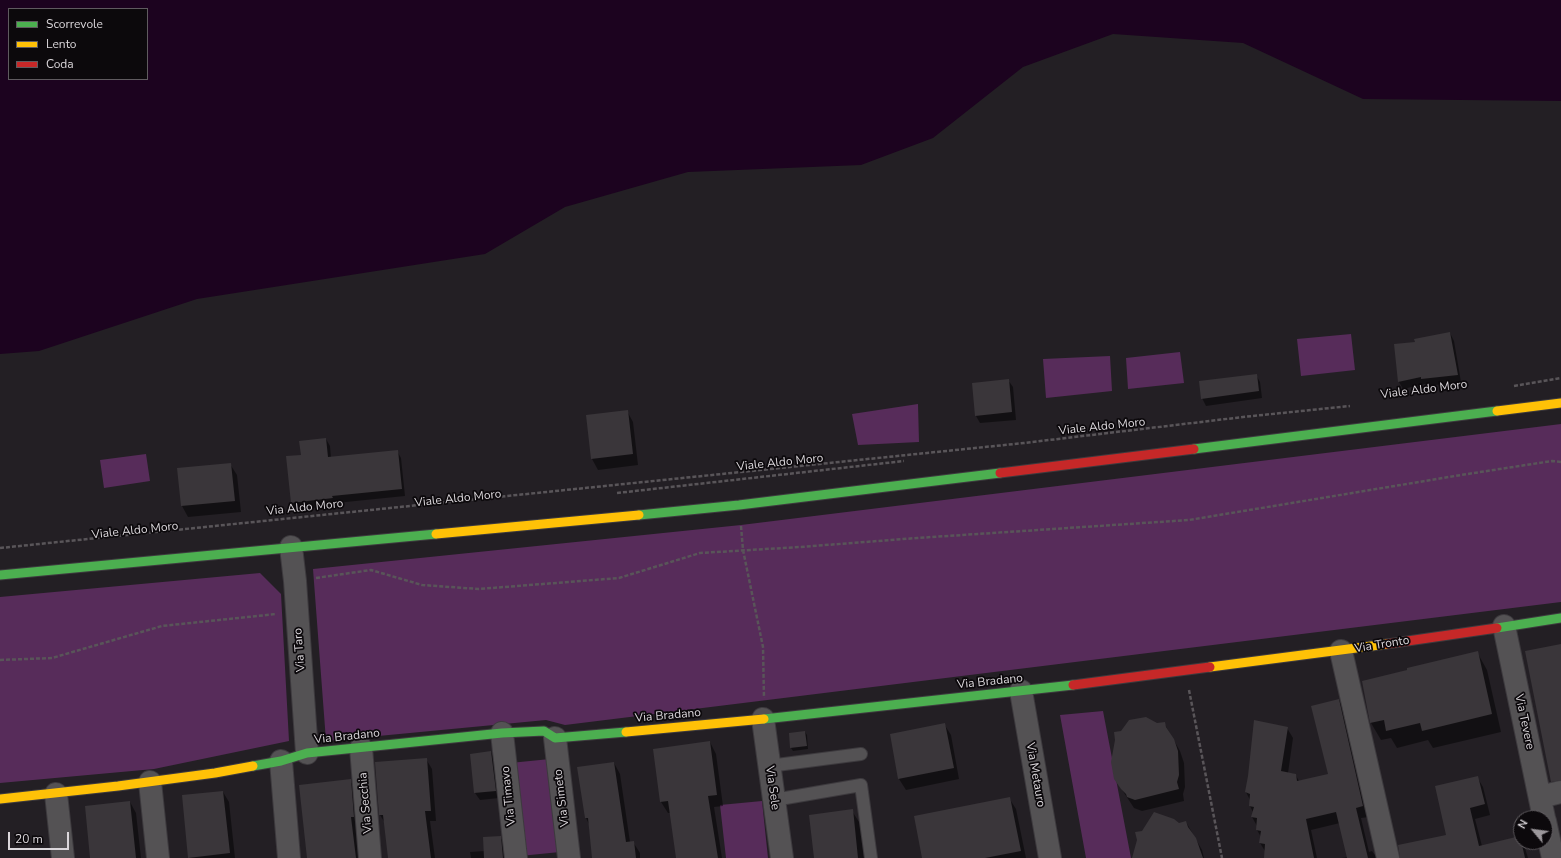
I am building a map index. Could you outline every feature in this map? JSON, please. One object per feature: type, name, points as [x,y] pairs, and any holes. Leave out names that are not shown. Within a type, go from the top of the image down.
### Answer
[{"type":"street","points":[[0,575],[739,506],[1561,403]]},
{"type":"street","name":"Via Taro","points":[[291,547],[295,581],[307,753]]},
{"type":"street","name":"Via Tronto","points":[[1388,858],[1341,651],[1561,618]]},
{"type":"street","name":"Via Tevere","points":[[1504,626],[1542,810]]},
{"type":"street","name":"Via Bradano","points":[[0,799],[56,794],[215,773],[281,761],[307,753],[502,733],[544,732],[555,738],[762,719],[1021,691],[1341,651]]},
{"type":"street","name":"Via Metauro","points":[[1021,691],[1050,858]]},
{"type":"street","name":"Via Sele","points":[[762,719],[782,858]]},
{"type":"street","name":"Via Timavo","points":[[502,733],[516,858]]},
{"type":"street","name":"Via Simeto","points":[[555,738],[569,858]]},
{"type":"street","name":"Via Secchia","points":[[361,748],[370,858]]},
{"type":"street","points":[[281,761],[289,858]]},
{"type":"street","points":[[150,782],[158,858]]},
{"type":"street","points":[[1540,797],[1561,792]]},
{"type":"street","points":[[56,794],[64,858]]},
{"type":"lane","points":[[769,766],[861,754]]},
{"type":"lane","points":[[774,800],[861,785],[871,858]]},
{"type":"path","points":[[1506,387],[1561,378]]},
{"type":"path","name":"Viale Aldo Moro","points":[[612,486],[1024,443],[1351,406]]},
{"type":"path","name":"Viale Aldo Moro","points":[[612,494],[909,461]]},
{"type":"path","points":[[314,578],[371,570],[422,585],[479,589],[619,578],[700,553],[1189,520],[1468,474],[1552,461],[1561,462]]},
{"type":"path","name":"Via Aldo Moro","points":[[0,548],[612,486]]},
{"type":"path","points":[[739,506],[743,550],[763,647],[765,701],[762,719]]},
{"type":"path","points":[[0,660],[52,658],[162,626],[282,614]]},
{"type":"path","points":[[1184,670],[1222,858]]},
{"type":"shaded area","points":[[0,0],[1561,0],[1561,101],[1363,99],[1243,43],[1113,34],[1023,67],[933,138],[861,165],[688,172],[565,207],[485,254],[197,299],[39,351],[0,354]]},
{"type":"shaded area","points":[[1351,334],[1355,370],[1301,376],[1297,339]]},
{"type":"shaded area","points":[[1180,352],[1184,383],[1128,389],[1126,358]]},
{"type":"shaded area","points":[[1110,356],[1112,391],[1046,398],[1043,359]]},
{"type":"shaded area","points":[[918,404],[919,442],[858,445],[852,414]]},
{"type":"shaded area","points":[[1561,424],[1561,602],[565,725],[546,720],[326,741],[313,569],[741,525]]},
{"type":"shaded area","points":[[146,454],[150,481],[104,488],[100,460]]},
{"type":"shaded area","points":[[260,573],[281,594],[289,741],[154,769],[0,783],[0,597]]},
{"type":"shaded area","points":[[1103,711],[1131,858],[1086,858],[1060,715]]},
{"type":"shaded area","points":[[550,759],[560,852],[520,856],[510,763]]},
{"type":"shaded area","points":[[762,801],[768,858],[726,858],[720,805]]},
{"type":"building","points":[[1450,332],[1458,375],[1421,379],[1421,377],[1398,382],[1394,344],[1415,342],[1414,339]]},
{"type":"building","points":[[1257,374],[1259,391],[1201,399],[1199,381]]},
{"type":"building","points":[[1009,379],[1012,412],[975,416],[972,383]]},
{"type":"building","points":[[628,410],[633,454],[591,459],[586,415]]},
{"type":"building","points":[[326,438],[328,457],[398,450],[402,489],[332,496],[333,498],[291,503],[286,456],[301,455],[299,441]]},
{"type":"building","points":[[231,463],[235,501],[181,506],[177,468]]},
{"type":"building","points":[[1561,644],[1561,780],[1551,782],[1525,651]]},
{"type":"building","points":[[1478,651],[1492,714],[1422,731],[1420,723],[1386,731],[1384,720],[1370,723],[1362,681],[1407,670],[1407,668]]},
{"type":"building","points":[[1339,699],[1363,806],[1356,808],[1368,858],[1347,858],[1336,812],[1306,819],[1314,858],[1264,858],[1265,844],[1259,843],[1261,831],[1256,830],[1257,818],[1251,817],[1254,807],[1249,806],[1250,794],[1245,792],[1254,720],[1288,727],[1281,771],[1296,774],[1297,781],[1328,774],[1311,706]]},
{"type":"building","points":[[1146,717],[1157,723],[1165,722],[1166,727],[1174,739],[1178,751],[1179,775],[1177,782],[1179,789],[1135,800],[1127,797],[1114,779],[1111,762],[1115,740],[1114,732],[1121,731],[1129,720]]},
{"type":"building","points":[[945,723],[954,768],[898,779],[890,734]]},
{"type":"building","points":[[805,731],[807,746],[790,748],[789,733]]},
{"type":"building","points":[[710,741],[717,795],[708,796],[718,858],[676,858],[668,801],[660,802],[653,749]]},
{"type":"building","points":[[491,751],[496,791],[474,793],[470,754]]},
{"type":"building","points":[[427,758],[431,811],[425,811],[431,858],[388,858],[383,815],[379,815],[375,762]]},
{"type":"building","points":[[614,762],[626,842],[634,841],[636,858],[592,858],[588,818],[585,818],[577,767]]},
{"type":"building","points":[[1478,776],[1485,804],[1470,808],[1479,846],[1513,838],[1513,850],[1523,850],[1525,858],[1400,858],[1398,845],[1446,835],[1435,786]]},
{"type":"building","points":[[351,779],[354,817],[351,817],[356,858],[307,858],[299,785]]},
{"type":"building","points":[[223,791],[230,853],[188,858],[182,795]]},
{"type":"building","points":[[1010,797],[1021,851],[985,858],[922,858],[914,816]]},
{"type":"building","points":[[130,801],[136,858],[90,858],[85,806]]},
{"type":"building","points":[[853,809],[858,858],[814,858],[809,815]]},
{"type":"building","points":[[1154,812],[1174,819],[1179,823],[1186,821],[1188,827],[1196,838],[1203,858],[1132,858],[1137,840],[1135,832],[1142,831]]},
{"type":"building","points":[[501,836],[503,858],[484,858],[483,837]]},
{"type":"traffic: fast","points":[[1194,449],[1497,411]]},
{"type":"traffic: fast","points":[[639,515],[739,505],[1000,473]]},
{"type":"traffic: fast","points":[[0,575],[436,534]]},
{"type":"traffic: fast","points":[[1497,628],[1561,618]]},
{"type":"traffic: fast","points":[[764,719],[1073,685]]},
{"type":"traffic: fast","points":[[253,766],[281,761],[307,753],[502,733],[544,731],[555,738],[626,732]]},
{"type":"traffic: slow","points":[[1497,411],[1561,403]]},
{"type":"traffic: slow","points":[[436,534],[639,515]]},
{"type":"traffic: slow","points":[[1210,667],[1387,644]]},
{"type":"traffic: slow","points":[[626,732],[764,719]]},
{"type":"traffic: slow","points":[[0,799],[118,786],[215,773],[253,766]]},
{"type":"traffic: jam","points":[[1000,473],[1194,449]]},
{"type":"traffic: jam","points":[[1387,644],[1497,628]]},
{"type":"traffic: jam","points":[[1073,685],[1210,667]]}]
